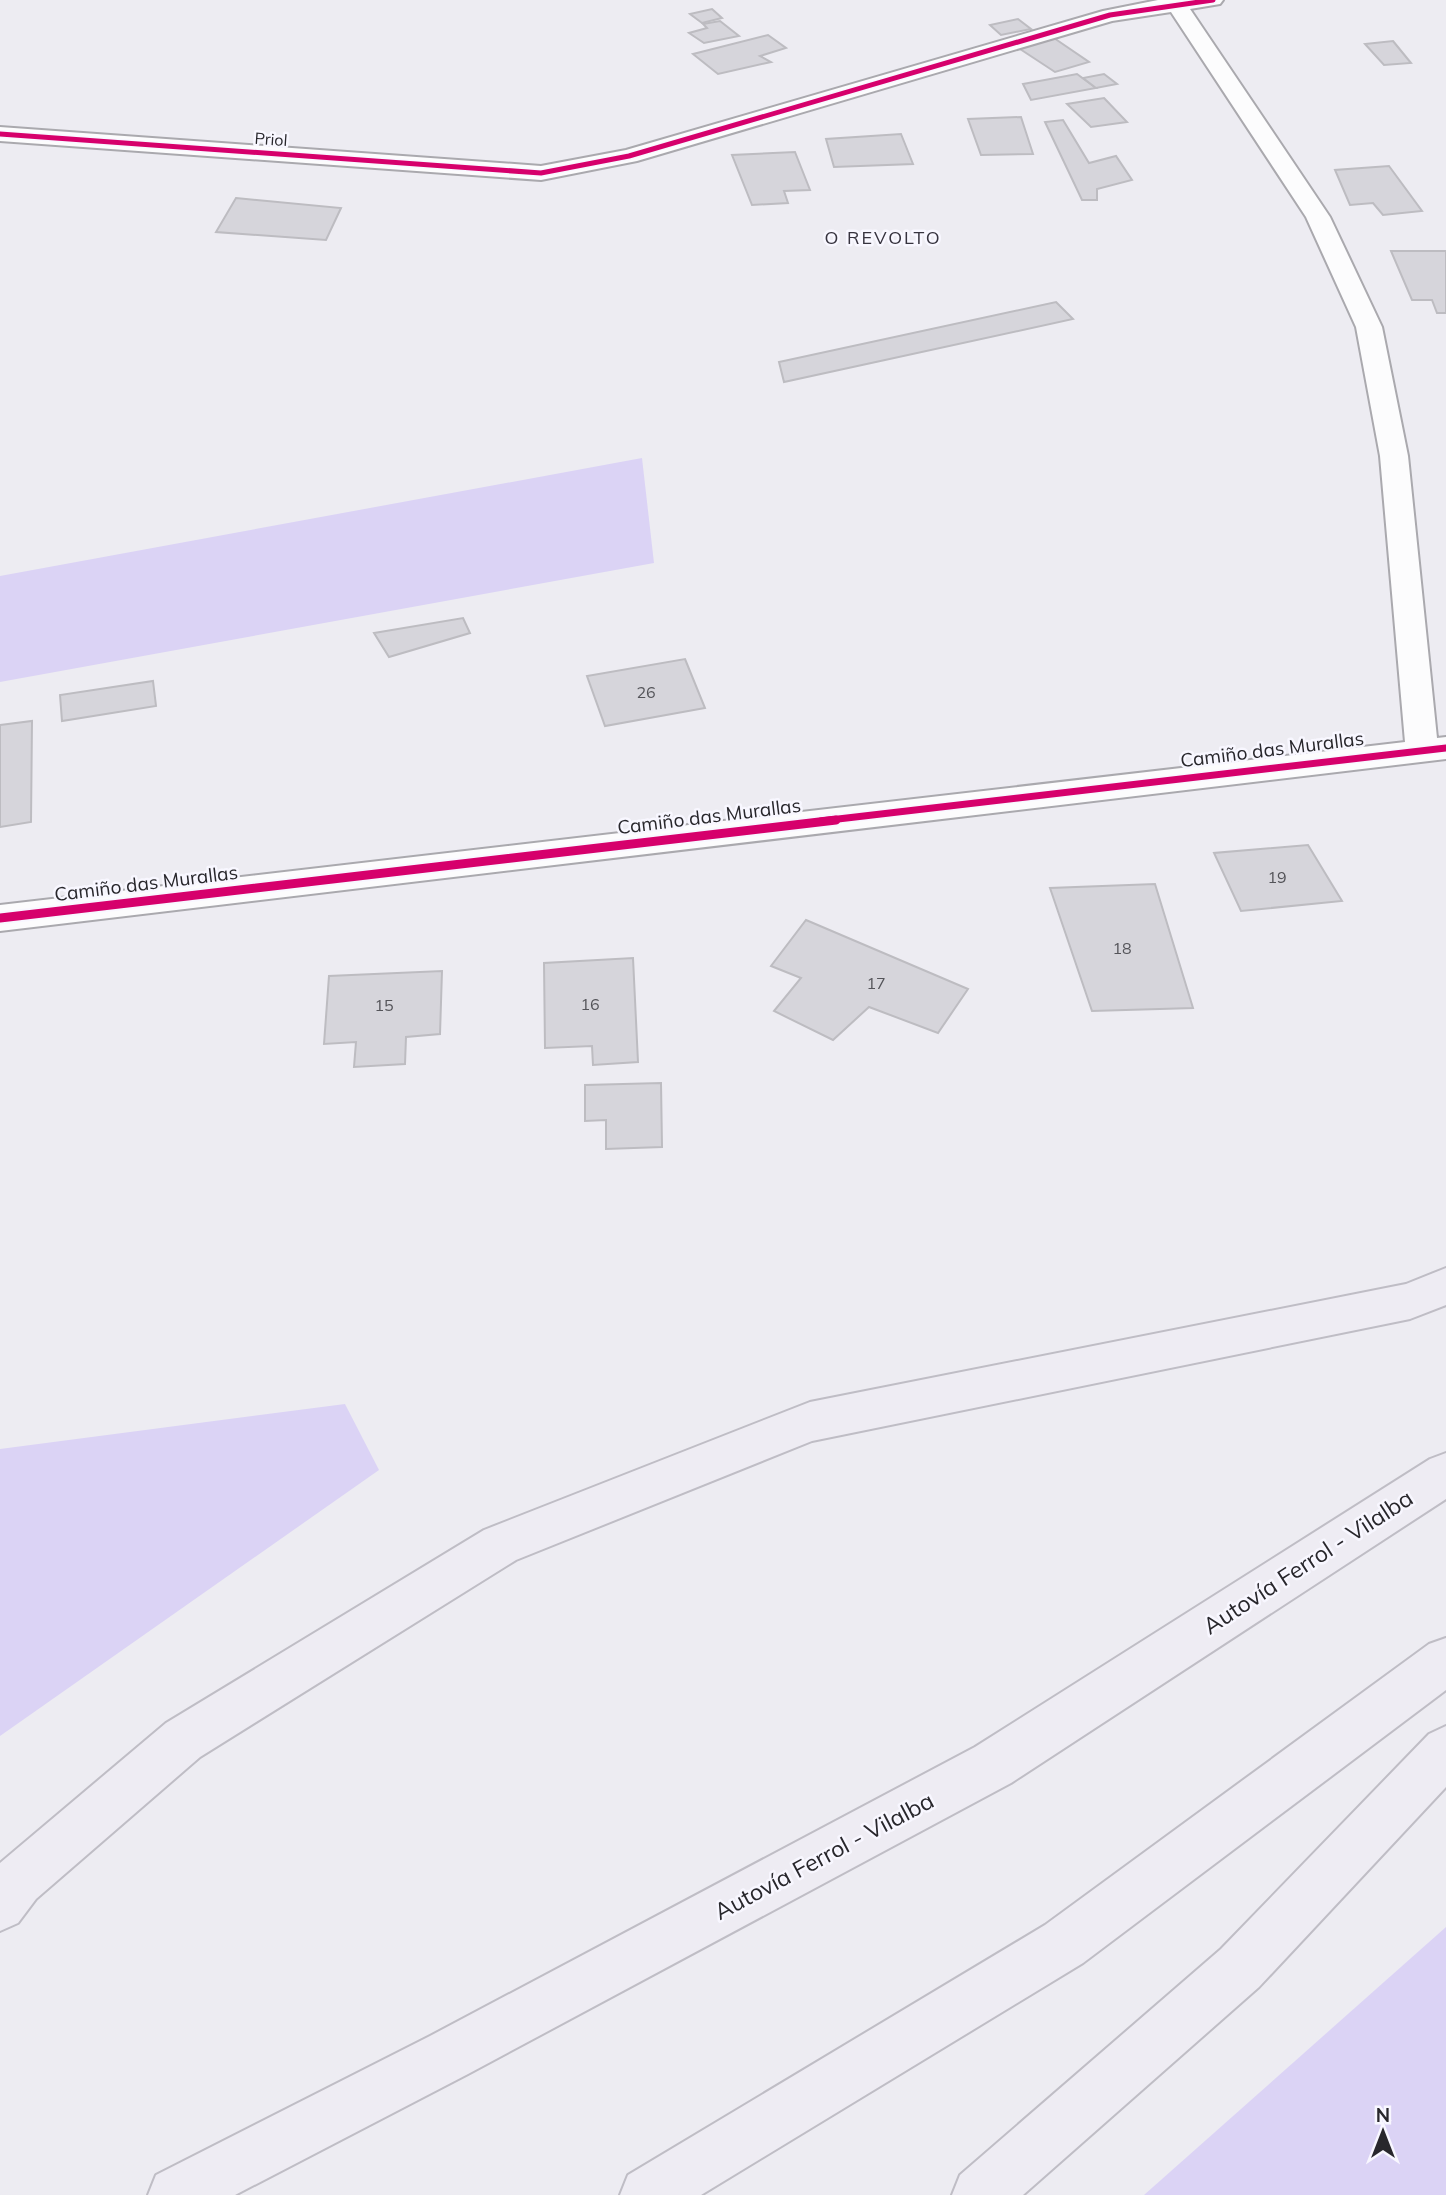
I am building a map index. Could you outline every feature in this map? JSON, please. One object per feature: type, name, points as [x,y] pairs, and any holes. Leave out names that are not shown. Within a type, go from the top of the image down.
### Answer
[{"type":"highway","points":[[0,1905],[18,1881],[183,1740],[500,1545],[810,1422],[1409,1301],[1446,1286]]},
{"type":"highway","name":"Autovía Ferrol - Vilalba","points":[[176,2195],[449,2055],[993,1765],[1446,1474]]},
{"type":"highway","points":[[648,2195],[1064,1944],[1446,1661]]},
{"type":"highway","points":[[979,2195],[1240,1968],[1446,1751]]},
{"type":"street","name":"Priol","points":[[0,134],[541,173],[629,156],[1110,15],[1173,3],[1213,0]]},
{"type":"street","points":[[1173,3],[1318,217],[1369,327],[1394,456],[1434,748]]},
{"type":"street","name":"Camiño das Murallas","points":[[0,918],[1434,748]]},
{"type":"shaded area","points":[[642,458],[654,563],[0,682],[0,576]]},
{"type":"shaded area","points":[[345,1404],[379,1470],[0,1736],[0,1449]]},
{"type":"shaded area","points":[[1446,1927],[1446,2195],[1144,2195]]},
{"type":"building","points":[[712,9],[722,18],[702,23],[690,14]]},
{"type":"building","points":[[1018,19],[1031,29],[1001,35],[990,25]]},
{"type":"building","points":[[720,21],[739,36],[704,43],[689,33],[707,28],[703,24]]},
{"type":"building","points":[[768,35],[786,48],[760,56],[771,62],[718,74],[693,54]]},
{"type":"building","points":[[1051,36],[1089,62],[1055,72],[1017,47]]},
{"type":"building","points":[[1393,41],[1411,63],[1384,65],[1365,44]]},
{"type":"building","points":[[1077,74],[1096,88],[1031,100],[1023,84]]},
{"type":"building","points":[[1104,74],[1117,84],[1096,88],[1083,78]]},
{"type":"building","points":[[1104,98],[1127,122],[1091,127],[1067,104]]},
{"type":"building","points":[[1021,117],[1033,154],[981,155],[968,119]]},
{"type":"building","points":[[1063,120],[1089,163],[1116,156],[1132,180],[1097,189],[1097,200],[1082,200],[1045,122]]},
{"type":"building","points":[[901,134],[913,164],[834,167],[826,139]]},
{"type":"building","points":[[795,152],[810,190],[784,191],[788,203],[752,205],[732,155]]},
{"type":"building","points":[[1389,166],[1422,211],[1383,215],[1373,203],[1350,205],[1335,170]]},
{"type":"building","points":[[236,198],[341,208],[326,240],[216,232]]},
{"type":"building","points":[[1391,251],[1446,251],[1446,313],[1437,313],[1432,300],[1412,300]]},
{"type":"building","points":[[1056,302],[1073,319],[784,382],[779,362]]},
{"type":"building","points":[[463,618],[470,633],[389,657],[374,633]]},
{"type":"building","points":[[685,659],[705,708],[605,726],[587,676]]},
{"type":"building","points":[[153,681],[156,706],[62,721],[60,695]]},
{"type":"building","points":[[32,721],[31,822],[0,827],[0,725]]},
{"type":"building","points":[[1308,845],[1342,901],[1241,911],[1214,853]]},
{"type":"building","points":[[1155,884],[1193,1008],[1092,1011],[1050,888]]},
{"type":"building","points":[[806,920],[968,989],[938,1033],[869,1007],[833,1040],[774,1011],[801,978],[771,966]]},
{"type":"building","points":[[633,958],[638,1062],[593,1065],[592,1046],[545,1048],[544,963]]},
{"type":"building","points":[[442,971],[440,1034],[406,1037],[405,1064],[354,1067],[356,1042],[324,1044],[329,976]]},
{"type":"building","points":[[661,1083],[662,1147],[606,1149],[606,1120],[585,1121],[585,1085]]},
{"type":"cycle path","points":[[0,134],[541,173],[629,156],[1110,15],[1213,0]]},
{"type":"cycle path","points":[[0,918],[1446,748]]},
{"type":"district","name":"O REVOLTO","points":[[883,238]]}]
